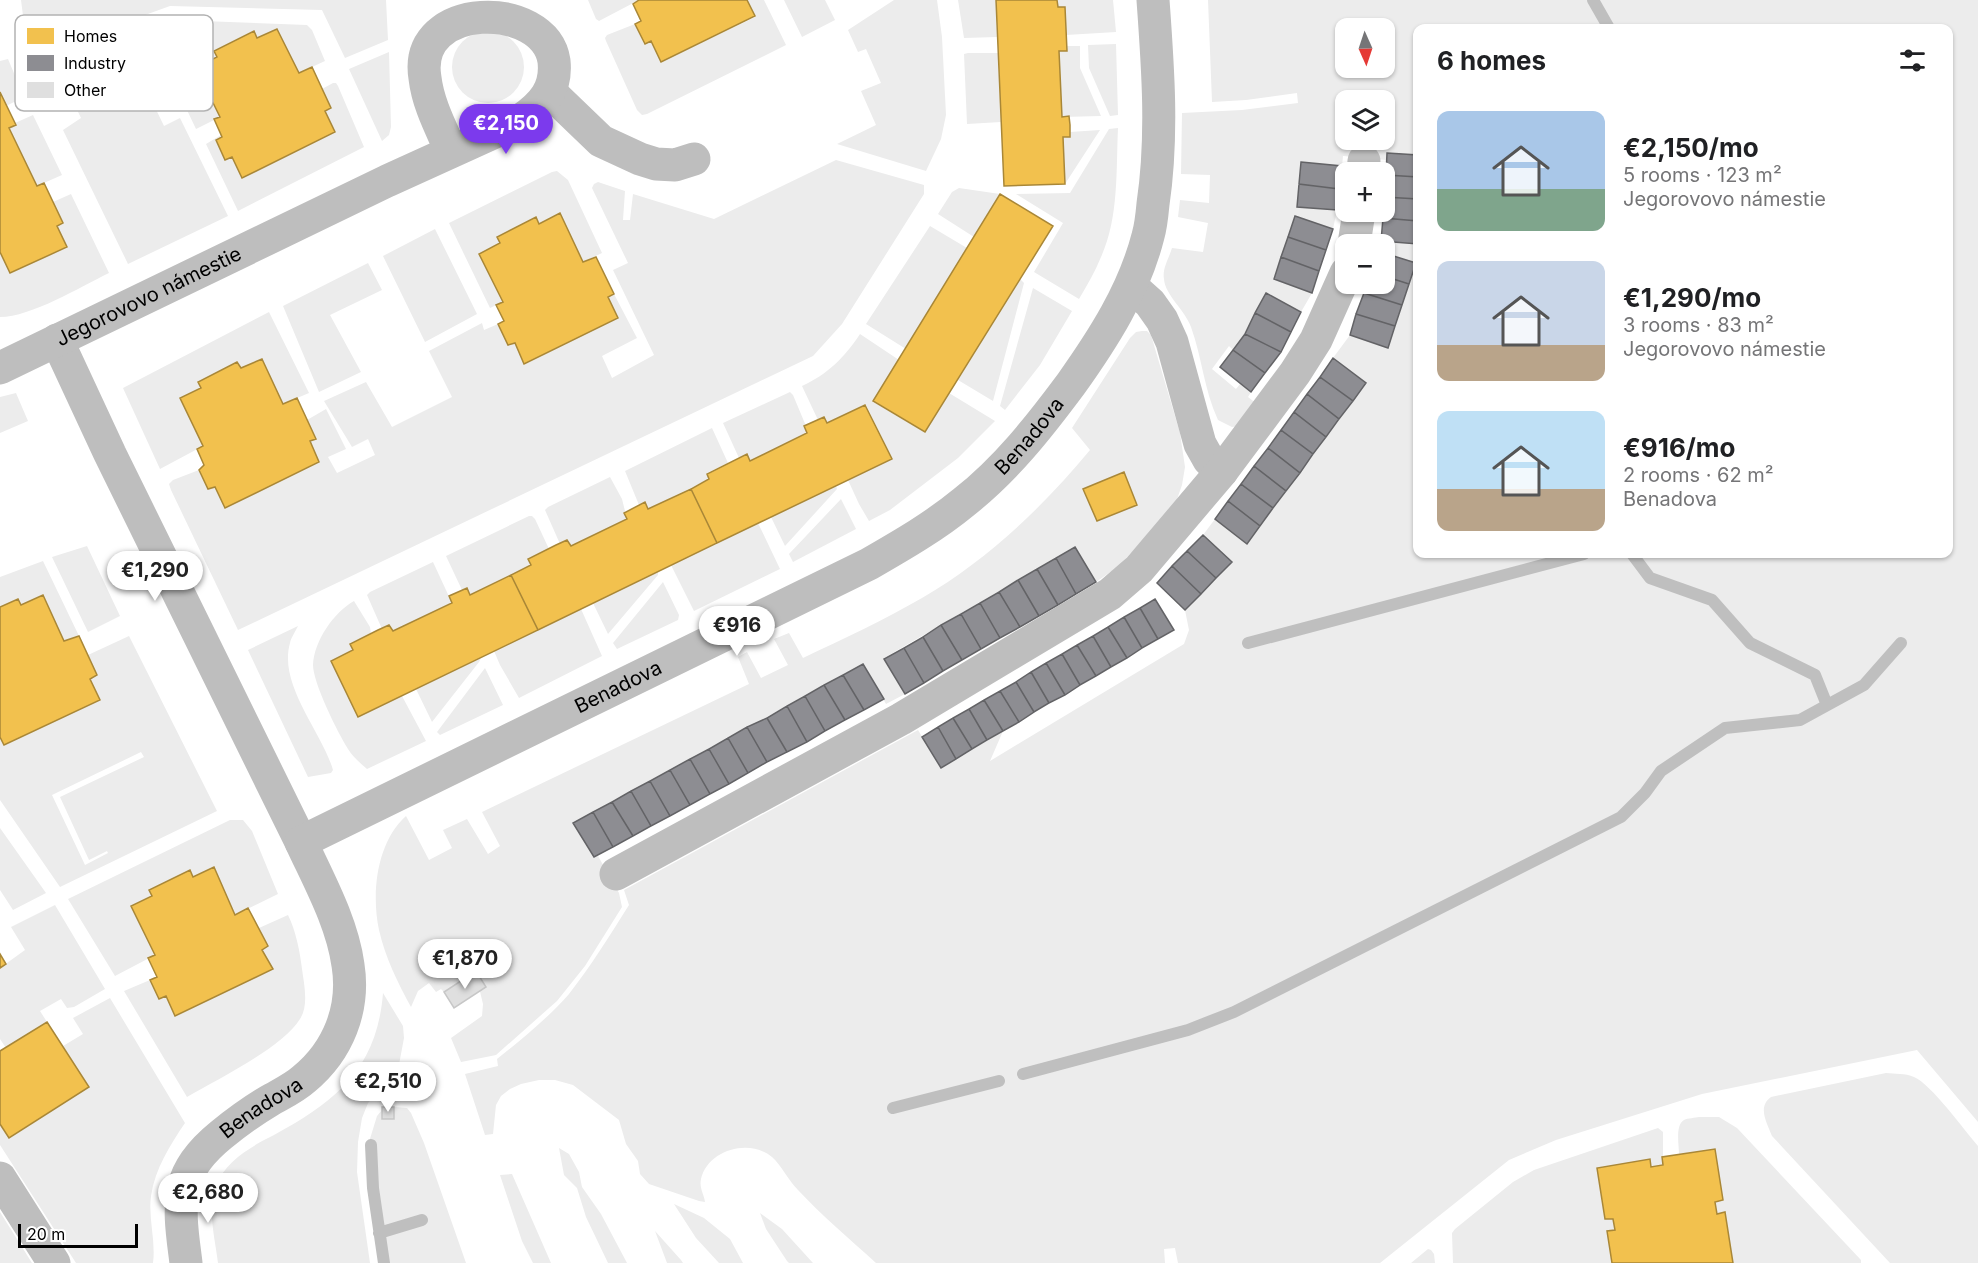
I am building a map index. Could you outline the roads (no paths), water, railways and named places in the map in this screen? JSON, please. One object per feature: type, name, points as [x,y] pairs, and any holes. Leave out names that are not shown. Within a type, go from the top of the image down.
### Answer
[{"type":"street","name":"Benadova","points":[[186,1263],[181,1204],[184,1184],[193,1165],[209,1144],[244,1116],[303,1080],[327,1057],[340,1033],[348,1010],[350,989],[346,949],[340,929],[301,842],[869,564],[923,532],[964,502],[1004,467],[1051,412],[1107,332],[1131,286],[1149,236],[1157,180],[1159,110],[1153,0]]},
{"type":"street","points":[[451,152],[424,78],[424,52],[435,26],[459,9],[483,3],[517,7],[538,22],[551,44],[554,58],[554,82],[550,92],[600,141],[656,164],[675,165],[694,159]]},
{"type":"street","name":"Jegorovovo námestie","points":[[301,842],[110,454],[57,340],[521,120],[533,112],[550,92]]},
{"type":"street","points":[[1131,286],[1150,303],[1162,320],[1172,342],[1200,444],[1209,460],[1222,471]]},
{"type":"street","points":[[616,874],[901,718],[1110,594],[1139,569],[1222,471],[1295,373],[1316,340],[1337,294]]},
{"type":"street","points":[[0,368],[57,340]]},
{"type":"street","points":[[0,1178],[54,1263]]},
{"type":"waterway","points":[[1593,0],[1607,24]]},
{"type":"waterway","points":[[1248,643],[1569,558]]},
{"type":"waterway","points":[[1635,558],[1650,578],[1712,600],[1750,643],[1815,675],[1827,705]]},
{"type":"waterway","points":[[1023,1074],[1188,1030],[1234,1012],[1621,817],[1645,793],[1661,771],[1725,728],[1800,720],[1864,685],[1901,643]]},
{"type":"waterway","points":[[893,1108],[999,1081]]},
{"type":"waterway","points":[[371,1145],[373,1188],[384,1263]]},
{"type":"waterway","points":[[379,1233],[422,1220]]}]
